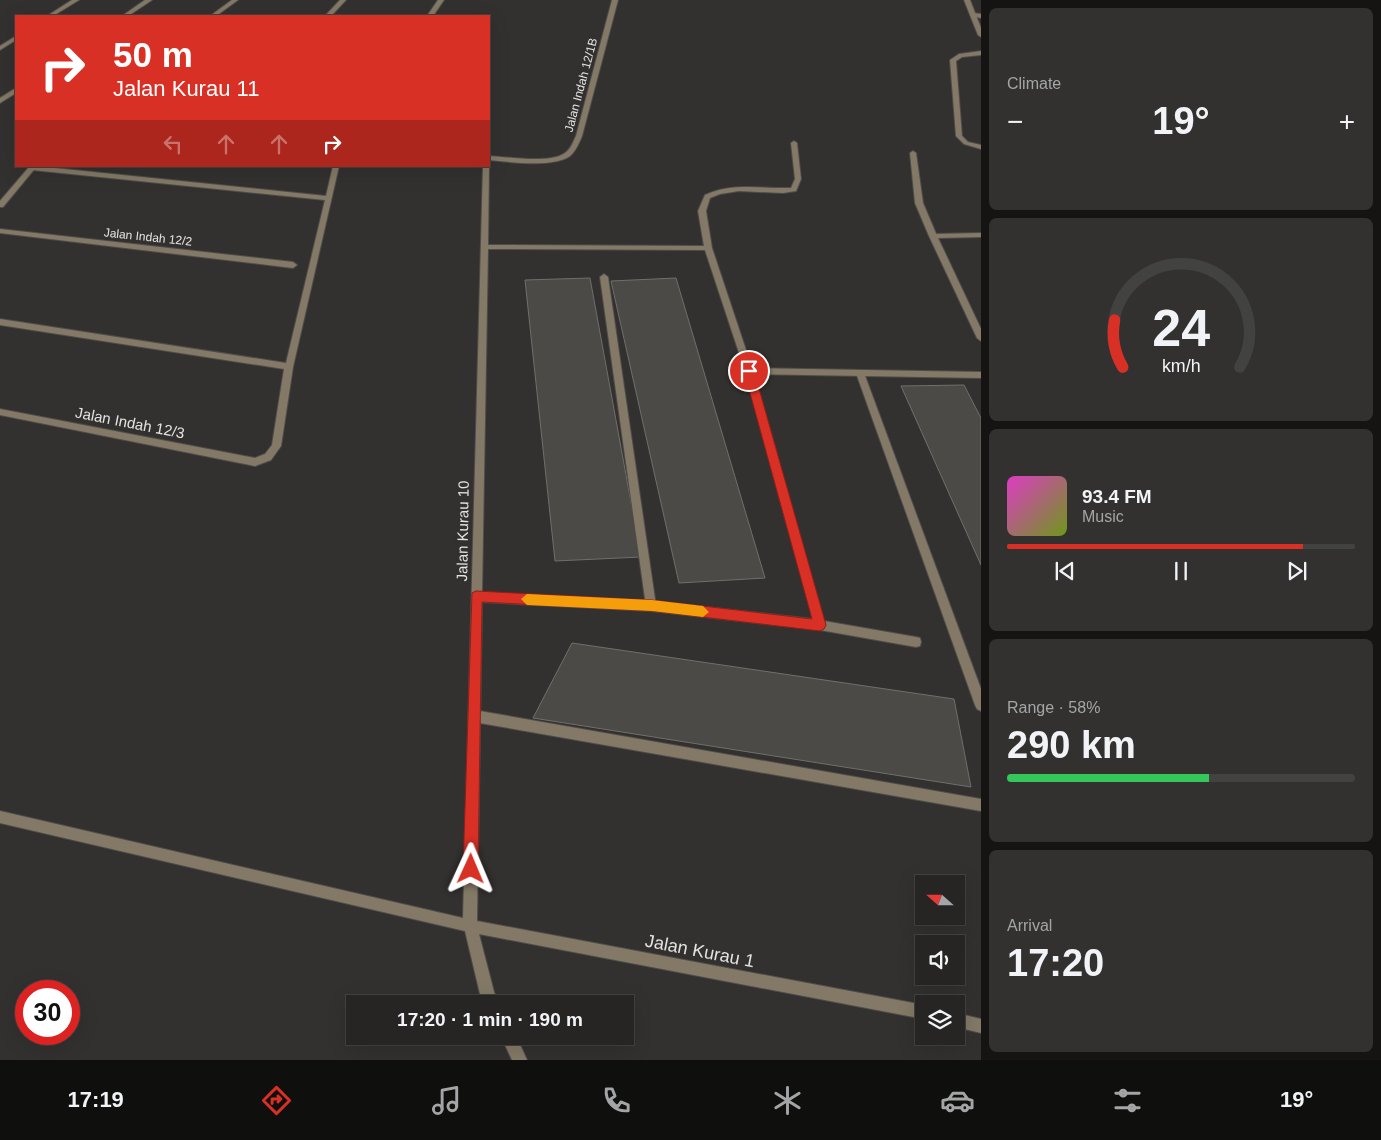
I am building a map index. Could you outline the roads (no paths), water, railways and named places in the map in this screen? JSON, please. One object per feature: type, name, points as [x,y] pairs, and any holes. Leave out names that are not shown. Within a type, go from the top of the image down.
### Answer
[{"type":"street","points":[[52,15],[76,0]]},
{"type":"street","points":[[126,15],[149,0]]},
{"type":"street","points":[[214,15],[235,0]]},
{"type":"street","points":[[329,15],[343,0]]},
{"type":"street","points":[[431,15],[441,0]]},
{"type":"street","name":"Jalan Indah 12/1B","points":[[490,158],[547,159],[564,156],[574,147],[579,136],[615,0]]},
{"type":"street","points":[[966,0],[981,36]]},
{"type":"street","points":[[973,15],[981,16]]},
{"type":"street","points":[[0,48],[3,44],[15,38]]},
{"type":"street","points":[[981,53],[961,55],[953,60],[956,129],[959,136],[966,143],[981,148]]},
{"type":"street","points":[[0,90],[15,91]]},
{"type":"street","points":[[0,101],[15,91]]},
{"type":"street","points":[[794,143],[798,179],[794,190],[778,191],[742,188],[718,190],[707,196],[702,211],[708,248],[749,371],[820,625]]},
{"type":"street","points":[[913,153],[919,203],[981,338]]},
{"type":"street","points":[[0,204],[33,167],[328,198]]},
{"type":"street","points":[[0,322],[289,367],[336,167]]},
{"type":"street","name":"Jalan Kurau 10","points":[[486,167],[470,926],[488,995]]},
{"type":"street","name":"Jalan Indah 12/2","points":[[0,232],[293,265]]},
{"type":"street","points":[[933,236],[981,235]]},
{"type":"street","points":[[485,247],[708,248]]},
{"type":"street","points":[[604,277],[652,606]]},
{"type":"street","name":"Jalan Indah 12/3","points":[[0,412],[255,462],[268,457],[276,446],[289,367]]},
{"type":"street","points":[[749,371],[981,375]]},
{"type":"street","points":[[860,373],[981,705]]},
{"type":"street","points":[[476,597],[652,606],[820,625],[916,642]]},
{"type":"street","points":[[474,716],[981,805]]},
{"type":"street","name":"Jalan Kurau 1","points":[[0,817],[470,926],[915,1010]]},
{"type":"street","points":[[965,1022],[981,1026]]},
{"type":"street","points":[[512,1045],[520,1060]]}]
